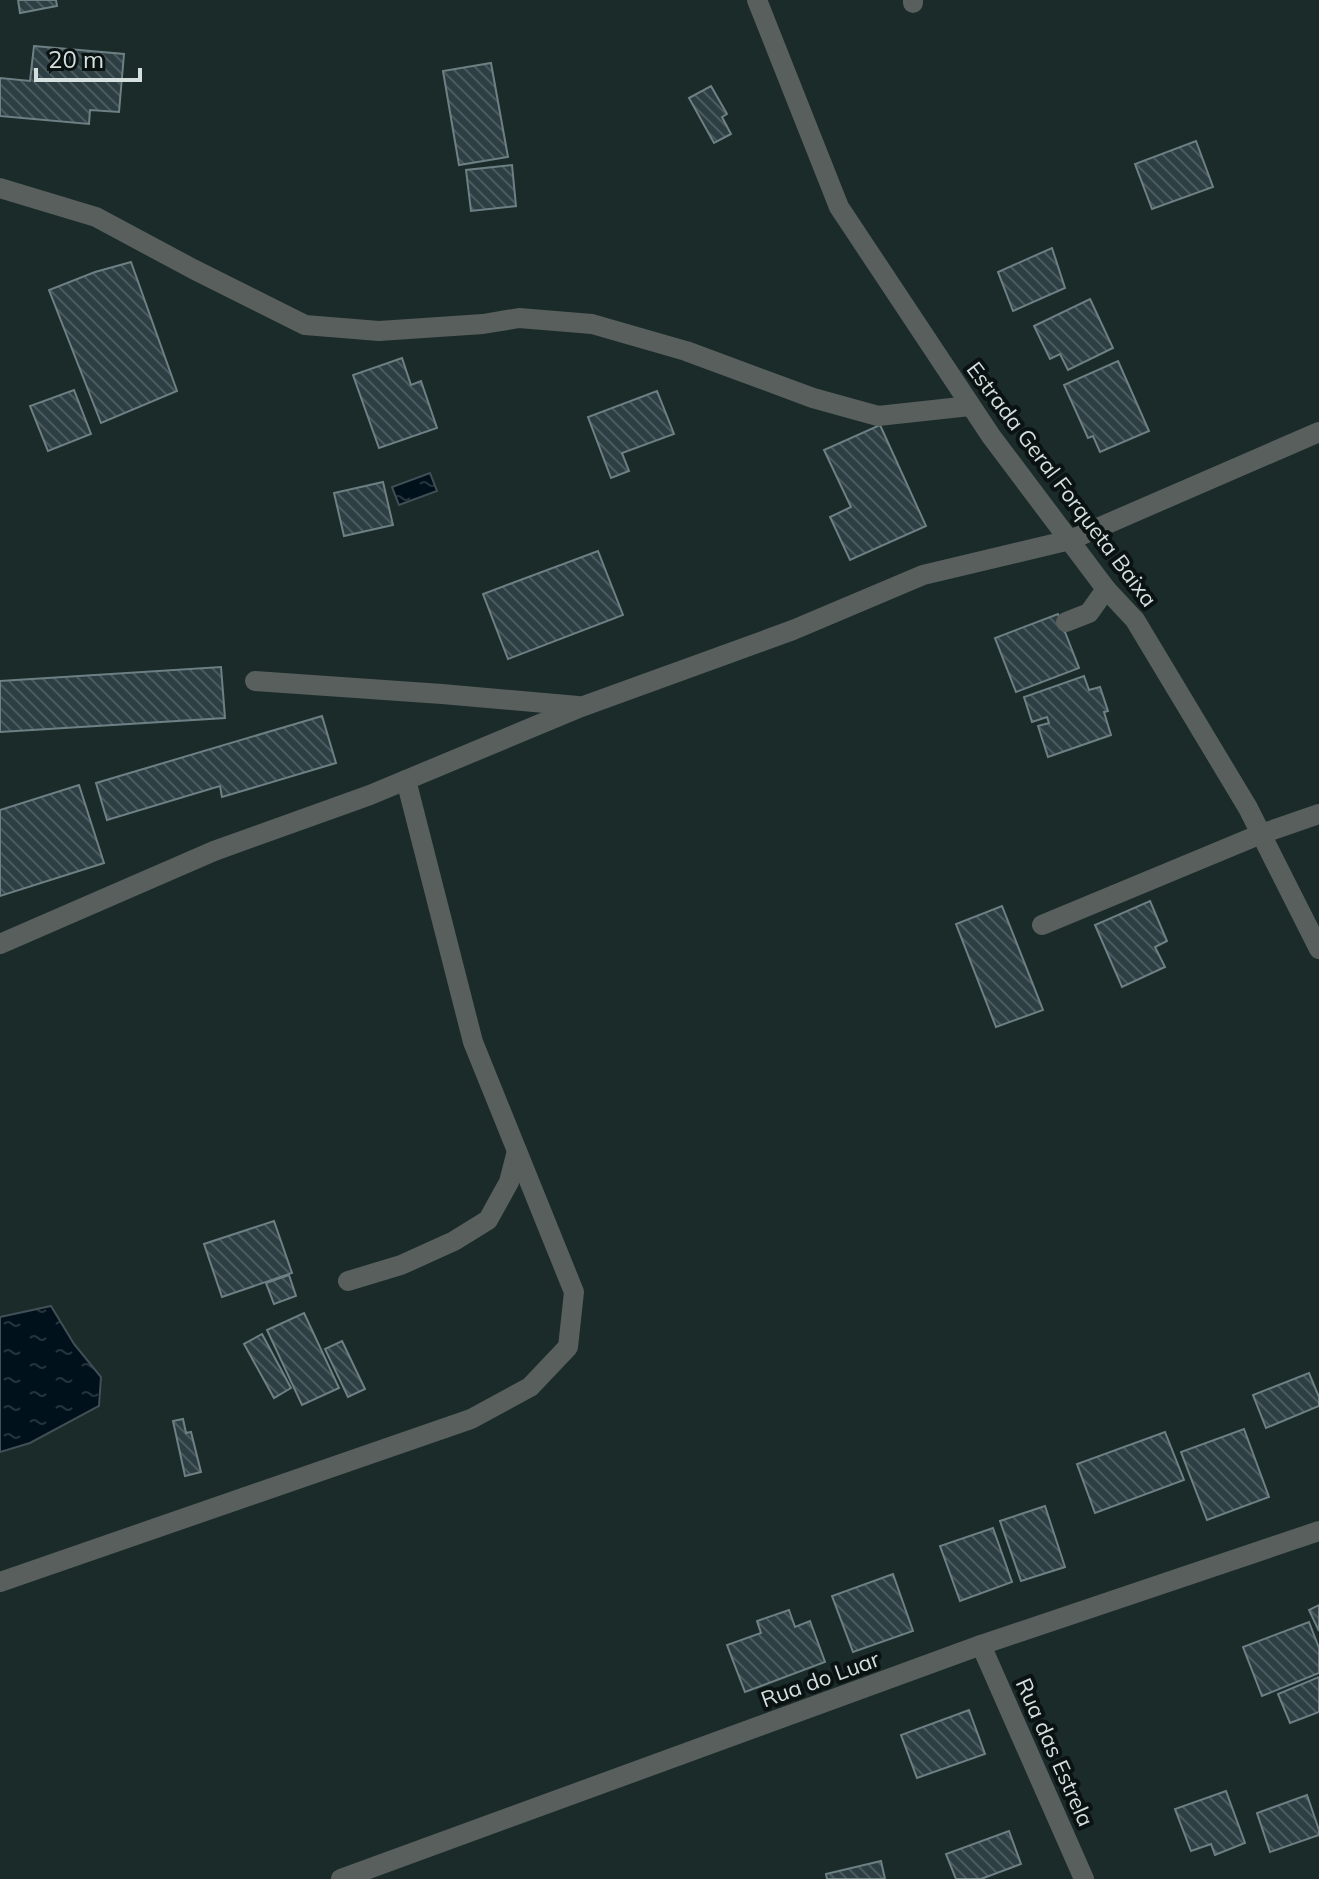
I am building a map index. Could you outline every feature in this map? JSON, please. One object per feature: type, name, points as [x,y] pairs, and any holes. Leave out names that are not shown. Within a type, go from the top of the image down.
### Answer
[{"type":"street","name":"Estrada Geral Forqueta Baixa","points":[[757,0],[839,207],[991,436],[1106,589],[1135,620],[1248,808],[1319,949]]},
{"type":"street","points":[[0,188],[96,217],[305,325],[379,331],[483,324],[519,318],[592,324],[686,351],[813,398],[878,416],[970,406]]},
{"type":"street","points":[[0,944],[214,851],[356,801],[581,707],[793,630],[923,575],[1070,540],[1319,432]]},
{"type":"street","points":[[1066,622],[1089,613],[1106,589]]},
{"type":"street","points":[[255,681],[581,707]]},
{"type":"street","points":[[0,1582],[471,1419],[530,1387],[568,1347],[574,1292],[473,1042],[406,780]]},
{"type":"street","points":[[1042,925],[1261,834],[1319,814]]},
{"type":"street","points":[[348,1281],[401,1265],[454,1241],[488,1220],[509,1182],[517,1151]]},
{"type":"street","name":"Rua do Luar","points":[[341,1879],[981,1645],[1319,1531]]},
{"type":"street","name":"Rua das Estrela","points":[[981,1645],[1084,1879]]},
{"type":"water","points":[[430,473],[437,491],[399,505],[392,487]]},
{"type":"water","points":[[51,1306],[74,1344],[101,1377],[99,1406],[30,1443],[0,1452],[0,1317]]},
{"type":"building","points":[[18,0],[56,0],[57,6],[20,13]]},
{"type":"building","points":[[34,46],[124,54],[119,112],[90,110],[89,124],[0,116],[0,78],[30,81]]},
{"type":"building","points":[[491,63],[508,157],[459,165],[443,71]]},
{"type":"building","points":[[711,86],[727,114],[722,117],[731,134],[714,143],[689,98]]},
{"type":"building","points":[[1196,141],[1213,187],[1152,209],[1135,164]]},
{"type":"building","points":[[512,165],[516,206],[471,211],[466,170]]},
{"type":"building","points":[[1052,248],[1065,288],[1013,311],[998,272]]},
{"type":"building","points":[[131,262],[177,391],[101,423],[49,290]]},
{"type":"building","points":[[1090,299],[1113,348],[1068,370],[1060,354],[1050,359],[1034,326]]},
{"type":"building","points":[[402,358],[411,385],[421,381],[437,428],[379,448],[353,375]]},
{"type":"building","points":[[1118,361],[1149,431],[1100,452],[1093,436],[1088,438],[1064,385]]},
{"type":"building","points":[[74,390],[91,434],[48,451],[30,406]]},
{"type":"building","points":[[657,391],[674,434],[622,453],[629,471],[611,478],[588,417]]},
{"type":"building","points":[[880,425],[926,526],[850,560],[830,517],[851,507],[824,450]]},
{"type":"building","points":[[383,482],[393,525],[344,536],[334,493]]},
{"type":"building","points":[[598,551],[623,615],[508,659],[483,594]]},
{"type":"building","points":[[1058,614],[1079,668],[1016,692],[995,638]]},
{"type":"building","points":[[221,667],[225,718],[0,732],[0,681]]},
{"type":"building","points":[[1084,676],[1089,690],[1100,687],[1108,711],[1104,712],[1111,735],[1048,757],[1038,726],[1049,723],[1047,717],[1032,722],[1024,697]]},
{"type":"building","points":[[322,716],[336,763],[222,797],[220,786],[107,820],[96,783]]},
{"type":"building","points":[[79,785],[104,863],[0,896],[0,810]]},
{"type":"building","points":[[1150,901],[1167,941],[1155,947],[1165,967],[1122,987],[1095,925]]},
{"type":"building","points":[[1002,906],[1043,1010],[996,1027],[956,924]]},
{"type":"building","points":[[274,1221],[292,1273],[222,1297],[204,1244]]},
{"type":"building","points":[[289,1275],[296,1296],[274,1304],[266,1283]]},
{"type":"building","points":[[304,1313],[339,1388],[302,1405],[267,1330]]},
{"type":"building","points":[[262,1334],[291,1388],[274,1398],[244,1344]]},
{"type":"building","points":[[342,1341],[365,1389],[348,1397],[325,1349]]},
{"type":"building","points":[[1309,1373],[1319,1397],[1319,1406],[1266,1428],[1253,1395]]},
{"type":"building","points":[[183,1419],[186,1433],[191,1432],[201,1472],[185,1476],[173,1421]]},
{"type":"building","points":[[1244,1429],[1269,1497],[1207,1520],[1181,1452]]},
{"type":"building","points":[[1165,1432],[1184,1480],[1095,1513],[1077,1464]]},
{"type":"building","points":[[1045,1506],[1065,1567],[1021,1581],[1000,1521]]},
{"type":"building","points":[[993,1528],[1012,1582],[960,1601],[940,1546]]},
{"type":"building","points":[[893,1574],[913,1631],[853,1652],[832,1596]]},
{"type":"building","points":[[1319,1605],[1319,1631],[1309,1610]]},
{"type":"building","points":[[789,1610],[795,1627],[810,1621],[825,1662],[745,1692],[727,1645],[761,1633],[757,1621]]},
{"type":"building","points":[[1309,1622],[1319,1648],[1319,1673],[1262,1696],[1243,1647]]},
{"type":"building","points":[[1319,1677],[1319,1712],[1290,1723],[1278,1694]]},
{"type":"building","points":[[969,1710],[985,1754],[917,1778],[901,1735]]},
{"type":"building","points":[[1226,1791],[1245,1843],[1215,1855],[1211,1844],[1191,1851],[1175,1809]]},
{"type":"building","points":[[1307,1795],[1319,1835],[1270,1852],[1257,1813]]},
{"type":"building","points":[[1009,1831],[1021,1864],[981,1879],[956,1879],[946,1854]]},
{"type":"building","points":[[881,1861],[885,1879],[827,1879],[826,1874]]}]
